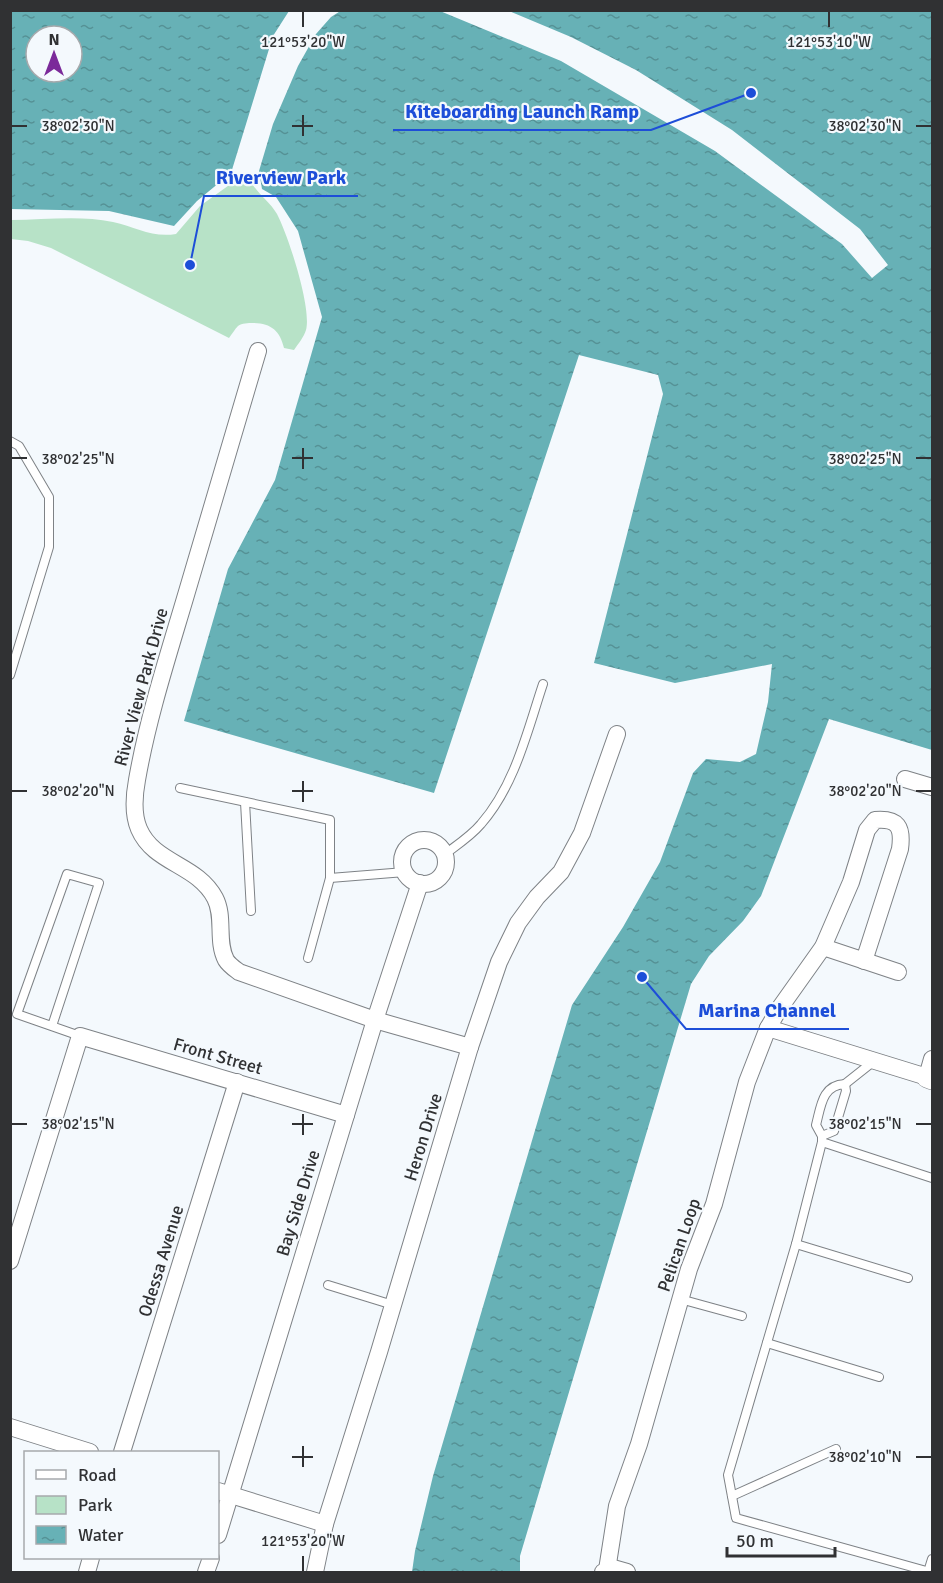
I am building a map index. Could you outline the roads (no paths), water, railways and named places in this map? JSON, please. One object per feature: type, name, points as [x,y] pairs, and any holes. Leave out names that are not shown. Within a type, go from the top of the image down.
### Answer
[{"type":"street","name":"River View Park Drive","points":[[258,351],[156,697],[137,781],[136,820],[145,841],[154,850],[205,882],[216,900],[226,961],[239,972],[375,1020],[470,1047]]},
{"type":"street","name":"Heron Drive","points":[[315,1572],[325,1524],[470,1047],[499,962],[518,922],[537,897],[561,872],[582,833],[617,734]]},
{"type":"street","points":[[904,779],[933,787]]},
{"type":"street","name":"Pelican Loop","points":[[605,1571],[617,1506],[639,1444],[689,1269],[714,1204],[747,1082],[768,1028],[823,947],[851,882],[867,830],[875,820],[892,821],[899,826],[902,836],[900,849],[864,961]]},
{"type":"street","points":[[418,841],[434,843],[445,854],[445,868],[441,876],[433,882],[420,884],[413,881],[405,872],[402,863],[404,853],[409,846],[418,841]]},
{"type":"street","name":"Bay Side Drive","points":[[219,1528],[224,1493],[420,884]]},
{"type":"street","points":[[823,947],[898,972]]},
{"type":"street","points":[[768,1028],[874,1061],[931,1072]]},
{"type":"street","points":[[10,1261],[80,1036]]},
{"type":"street","name":"Front Street","points":[[80,1036],[346,1115]]},
{"type":"street","name":"Odessa Avenue","points":[[122,1451],[237,1082]]},
{"type":"street","points":[[10,1427],[87,1451]]},
{"type":"street","points":[[224,1493],[325,1524]]},
{"type":"street","points":[[605,1571],[619,1568],[627,1572]]},
{"type":"lane","points":[[10,441],[19,446],[49,497],[49,547],[10,675]]},
{"type":"lane","points":[[445,854],[479,826],[491,812],[510,780],[543,684]]},
{"type":"lane","points":[[180,788],[330,820],[330,878],[308,958]]},
{"type":"lane","points":[[245,802],[250,911]]},
{"type":"lane","points":[[330,878],[405,872]]},
{"type":"lane","points":[[52,1026],[99,883],[67,874],[17,1014],[80,1036]]},
{"type":"lane","points":[[874,1061],[845,1084],[835,1084],[828,1089],[816,1125],[822,1139],[796,1244],[728,1475],[736,1518],[929,1572],[933,1559]]},
{"type":"lane","points":[[822,1139],[834,1131],[846,1091],[845,1084]]},
{"type":"lane","points":[[822,1139],[933,1178]]},
{"type":"lane","points":[[796,1244],[908,1278]]},
{"type":"lane","points":[[328,1285],[393,1305]]},
{"type":"lane","points":[[680,1299],[742,1316]]},
{"type":"lane","points":[[767,1343],[879,1377]]},
{"type":"lane","points":[[732,1496],[836,1449]]},
{"type":"water","points":[[11,10],[289,10],[273,36],[231,173],[197,201],[174,226],[109,211],[11,209]]},
{"type":"water","points":[[342,10],[440,11],[561,61],[715,151],[842,244],[872,278],[888,265],[860,229],[732,130],[636,70],[571,37],[509,11],[932,11],[932,750],[829,719],[761,896],[743,921],[709,956],[691,984],[520,1556],[520,1572],[412,1572],[433,1476],[572,1005],[623,927],[660,862],[693,773],[706,759],[740,762],[756,754],[768,702],[772,664],[675,683],[594,663],[663,394],[658,375],[579,355],[434,793],[184,721],[228,569],[275,480],[322,317],[298,231],[276,197],[262,189],[259,171],[273,124],[298,66],[316,34],[331,17]]},
{"type":"place","name":"Kiteboarding Launch Ramp","points":[[751,93]]},
{"type":"place","name":"Riverview Park","points":[[190,265]]},
{"type":"place","name":"Marina Channel","points":[[642,977]]}]
